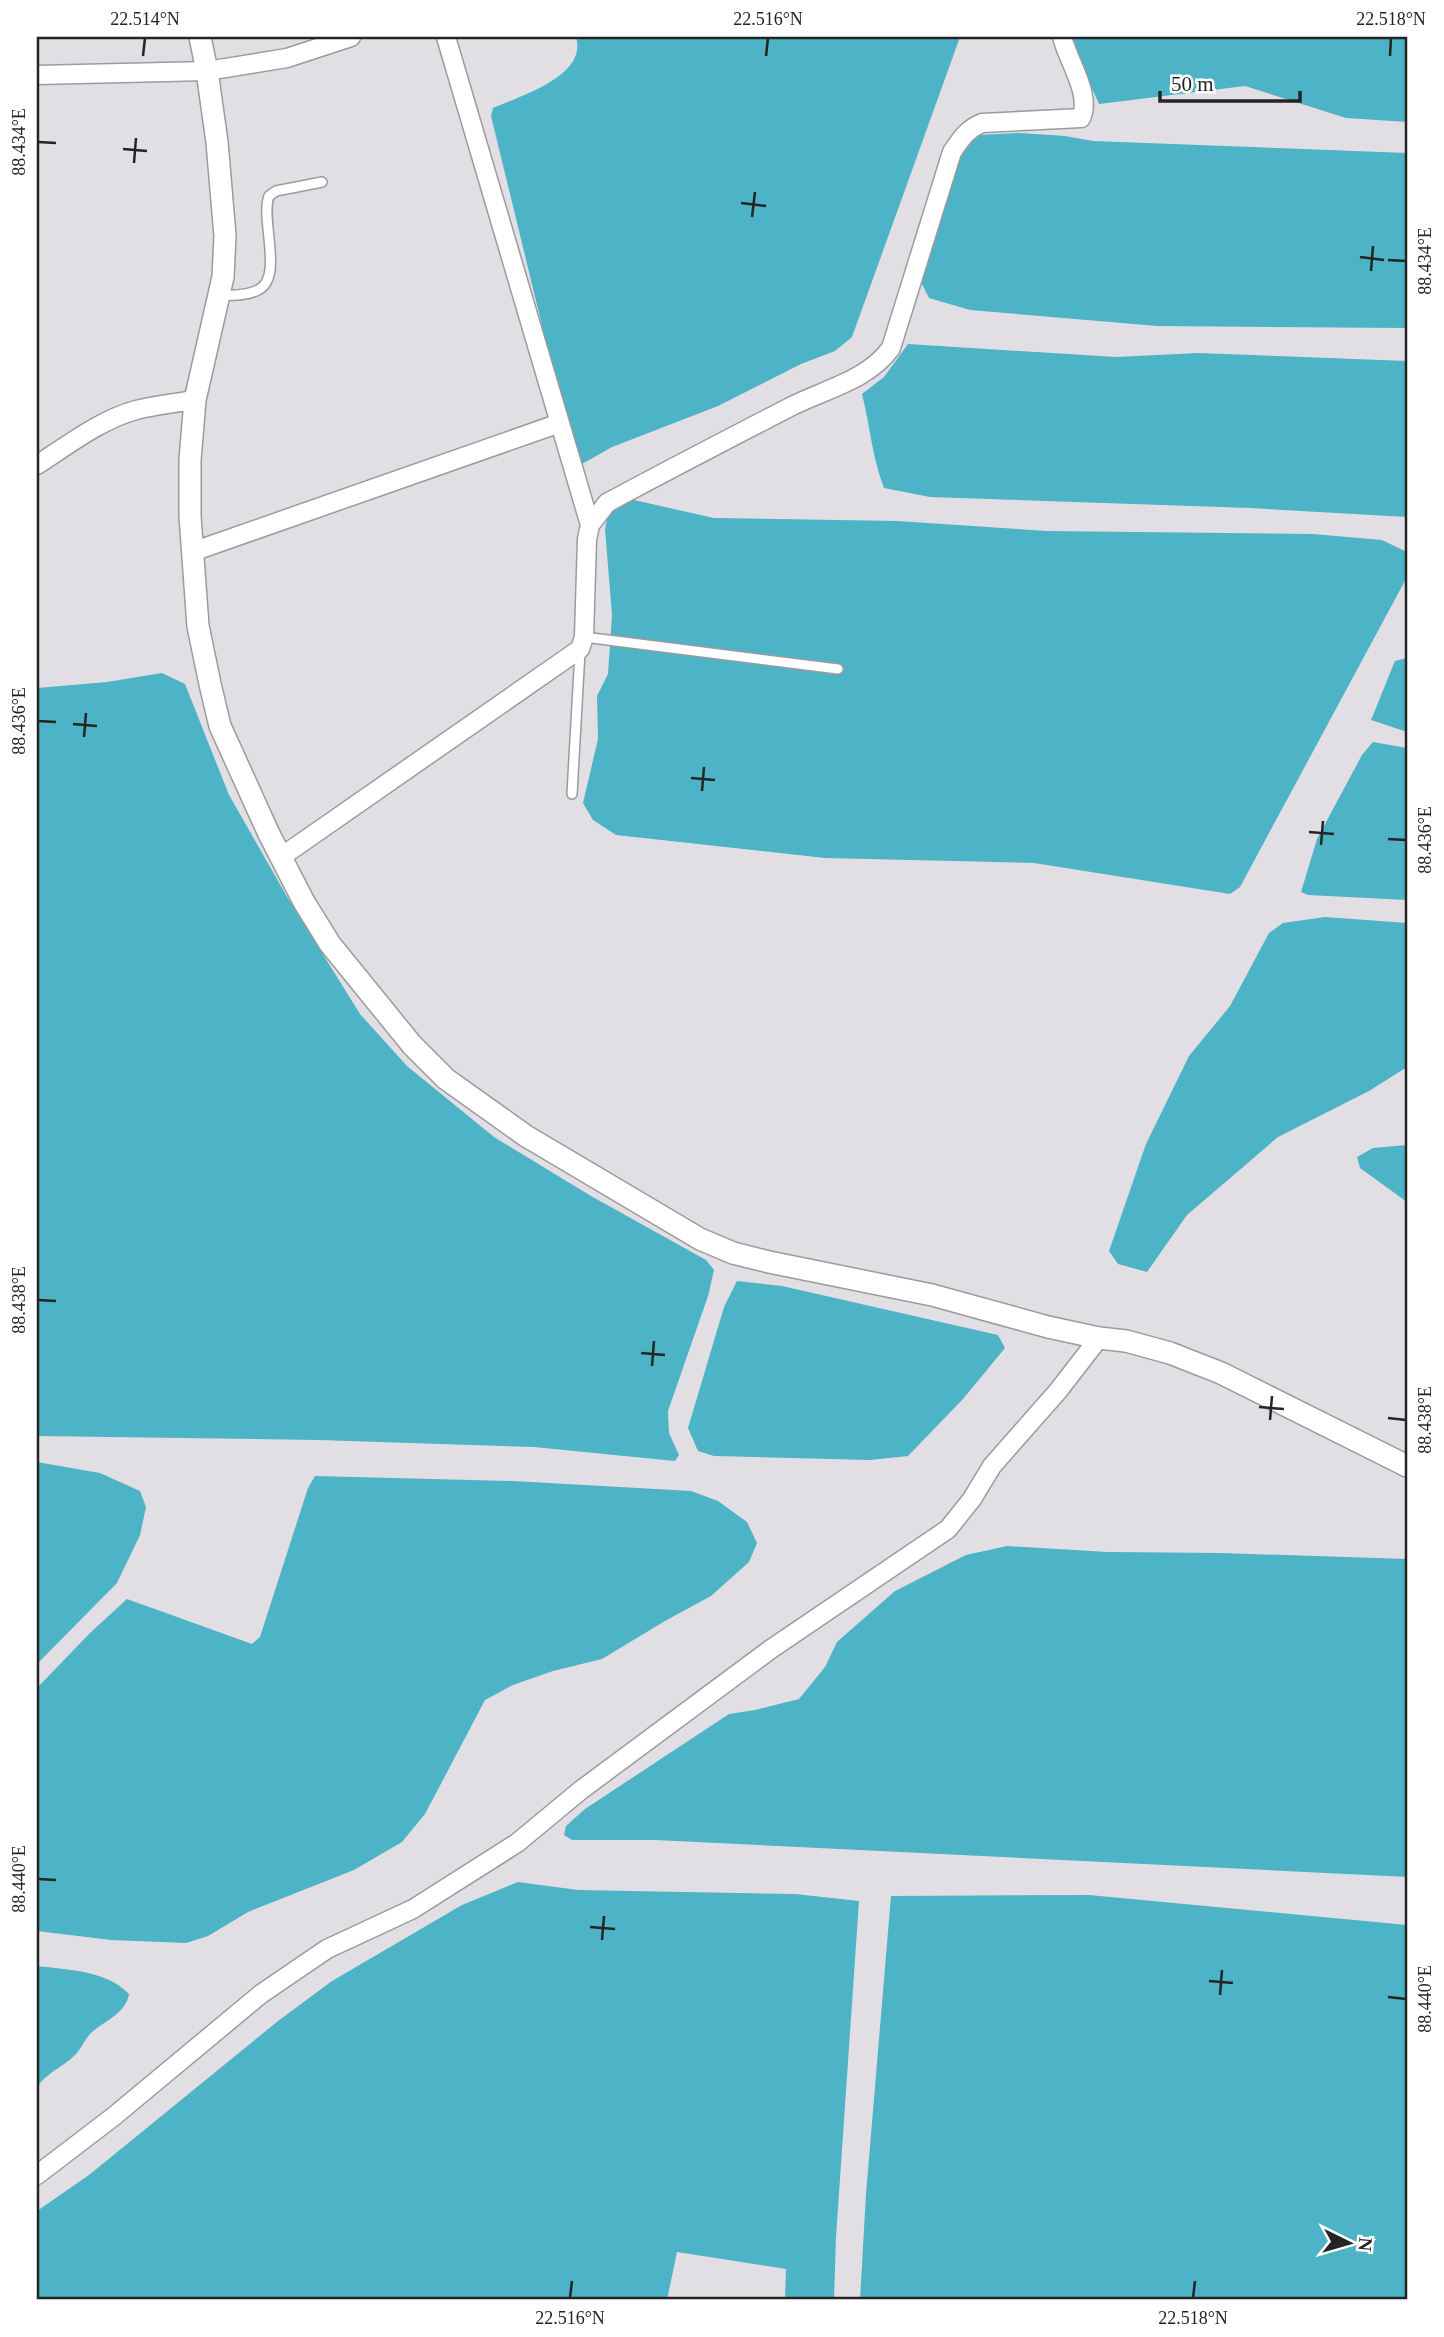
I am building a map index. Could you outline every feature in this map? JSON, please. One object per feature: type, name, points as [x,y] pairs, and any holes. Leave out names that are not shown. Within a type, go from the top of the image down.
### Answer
[{"type":"street","points":[[200,37],[217,142],[225,236],[223,277],[195,400],[190,460],[190,516],[198,626],[220,726],[281,857],[330,944],[412,1045],[446,1079],[526,1136],[700,1239],[733,1253],[932,1295],[1099,1338],[1126,1340],[1170,1353],[1222,1373],[1407,1466]]},
{"type":"street","points":[[37,75],[207,71],[287,58],[351,37]]},
{"type":"street","points":[[281,857],[582,643],[590,524],[446,37]]},
{"type":"street","points":[[590,524],[607,503],[881,362],[891,348],[952,152],[962,137],[971,128],[982,123],[1081,118],[1085,109],[1084,96],[1062,37]]},
{"type":"street","points":[[37,465],[112,419],[136,410],[195,400]]},
{"type":"street","points":[[192,552],[561,424]]},
{"type":"street","points":[[37,2175],[113,2117],[261,1994],[327,1949],[413,1909],[517,1843],[581,1790],[771,1648],[948,1529],[972,1499],[992,1466],[1058,1391],[1099,1338]]},
{"type":"lane","points":[[218,297],[257,291],[264,287],[271,268],[266,212],[269,196],[276,191],[322,182]]},
{"type":"lane","points":[[572,794],[582,643],[838,669]]},
{"type":"water","points":[[576,37],[960,37],[852,337],[835,351],[801,364],[718,406],[612,447],[582,464],[548,350],[491,116],[493,108],[534,91],[562,73],[572,63],[577,51]]},
{"type":"water","points":[[1072,37],[1407,37],[1407,122],[1346,118],[1245,86],[1099,104],[1072,43]]},
{"type":"water","points":[[1020,133],[1093,141],[1407,153],[1407,328],[1157,326],[970,310],[929,298],[921,282],[964,147],[979,135]]},
{"type":"water","points":[[908,344],[1116,357],[1198,353],[1407,361],[1407,517],[1250,508],[930,497],[884,488],[862,394],[884,377]]},
{"type":"water","points":[[625,498],[714,518],[897,521],[1047,531],[1313,534],[1382,540],[1407,552],[1407,577],[1240,887],[1230,894],[1034,863],[825,858],[616,835],[593,820],[583,803],[598,739],[597,696],[608,674],[612,615],[605,529],[610,507]]},
{"type":"water","points":[[1407,658],[1407,732],[1371,720],[1395,661]]},
{"type":"water","points":[[162,673],[185,684],[229,795],[286,895],[360,1014],[407,1066],[494,1137],[591,1196],[706,1260],[714,1270],[708,1296],[668,1411],[669,1433],[679,1455],[675,1461],[534,1447],[318,1440],[37,1436],[37,688],[107,682]]},
{"type":"water","points":[[1373,742],[1407,748],[1407,900],[1308,895],[1301,892],[1317,839],[1362,755]]},
{"type":"water","points":[[1325,917],[1407,923],[1407,1067],[1369,1091],[1278,1137],[1187,1215],[1147,1272],[1118,1264],[1109,1251],[1146,1144],[1189,1056],[1230,1006],[1269,933],[1283,923]]},
{"type":"water","points":[[1407,1145],[1407,1202],[1360,1168],[1357,1157],[1373,1148]]},
{"type":"water","points":[[737,1281],[782,1286],[998,1335],[1005,1348],[963,1399],[908,1456],[870,1460],[714,1456],[698,1451],[688,1428],[724,1307]]},
{"type":"water","points":[[37,1462],[100,1473],[140,1491],[146,1507],[140,1535],[117,1583],[37,1664]]},
{"type":"water","points":[[315,1476],[513,1481],[691,1491],[718,1501],[747,1522],[757,1543],[749,1562],[711,1596],[602,1659],[553,1671],[513,1685],[485,1700],[425,1814],[402,1842],[354,1870],[248,1912],[208,1936],[186,1943],[111,1940],[37,1931],[37,1688],[127,1599],[252,1644],[260,1637],[308,1488]]},
{"type":"water","points":[[1007,1546],[1108,1552],[1407,1559],[1407,1877],[655,1840],[572,1840],[564,1835],[566,1826],[585,1809],[729,1714],[799,1699],[825,1667],[837,1642],[895,1591],[966,1555]]},
{"type":"water","points":[[518,1882],[578,1890],[795,1894],[859,1901],[834,2300],[785,2300],[786,2269],[677,2252],[667,2300],[37,2300],[37,2211],[89,2175],[278,2021],[332,1981],[462,1905]]},
{"type":"water","points":[[1089,1895],[1407,1925],[1407,2300],[860,2300],[866,2194],[891,1896]]},
{"type":"water","points":[[37,1966],[98,1976],[120,1986],[129,1994],[124,2006],[92,2032],[75,2055],[37,2087]]}]
